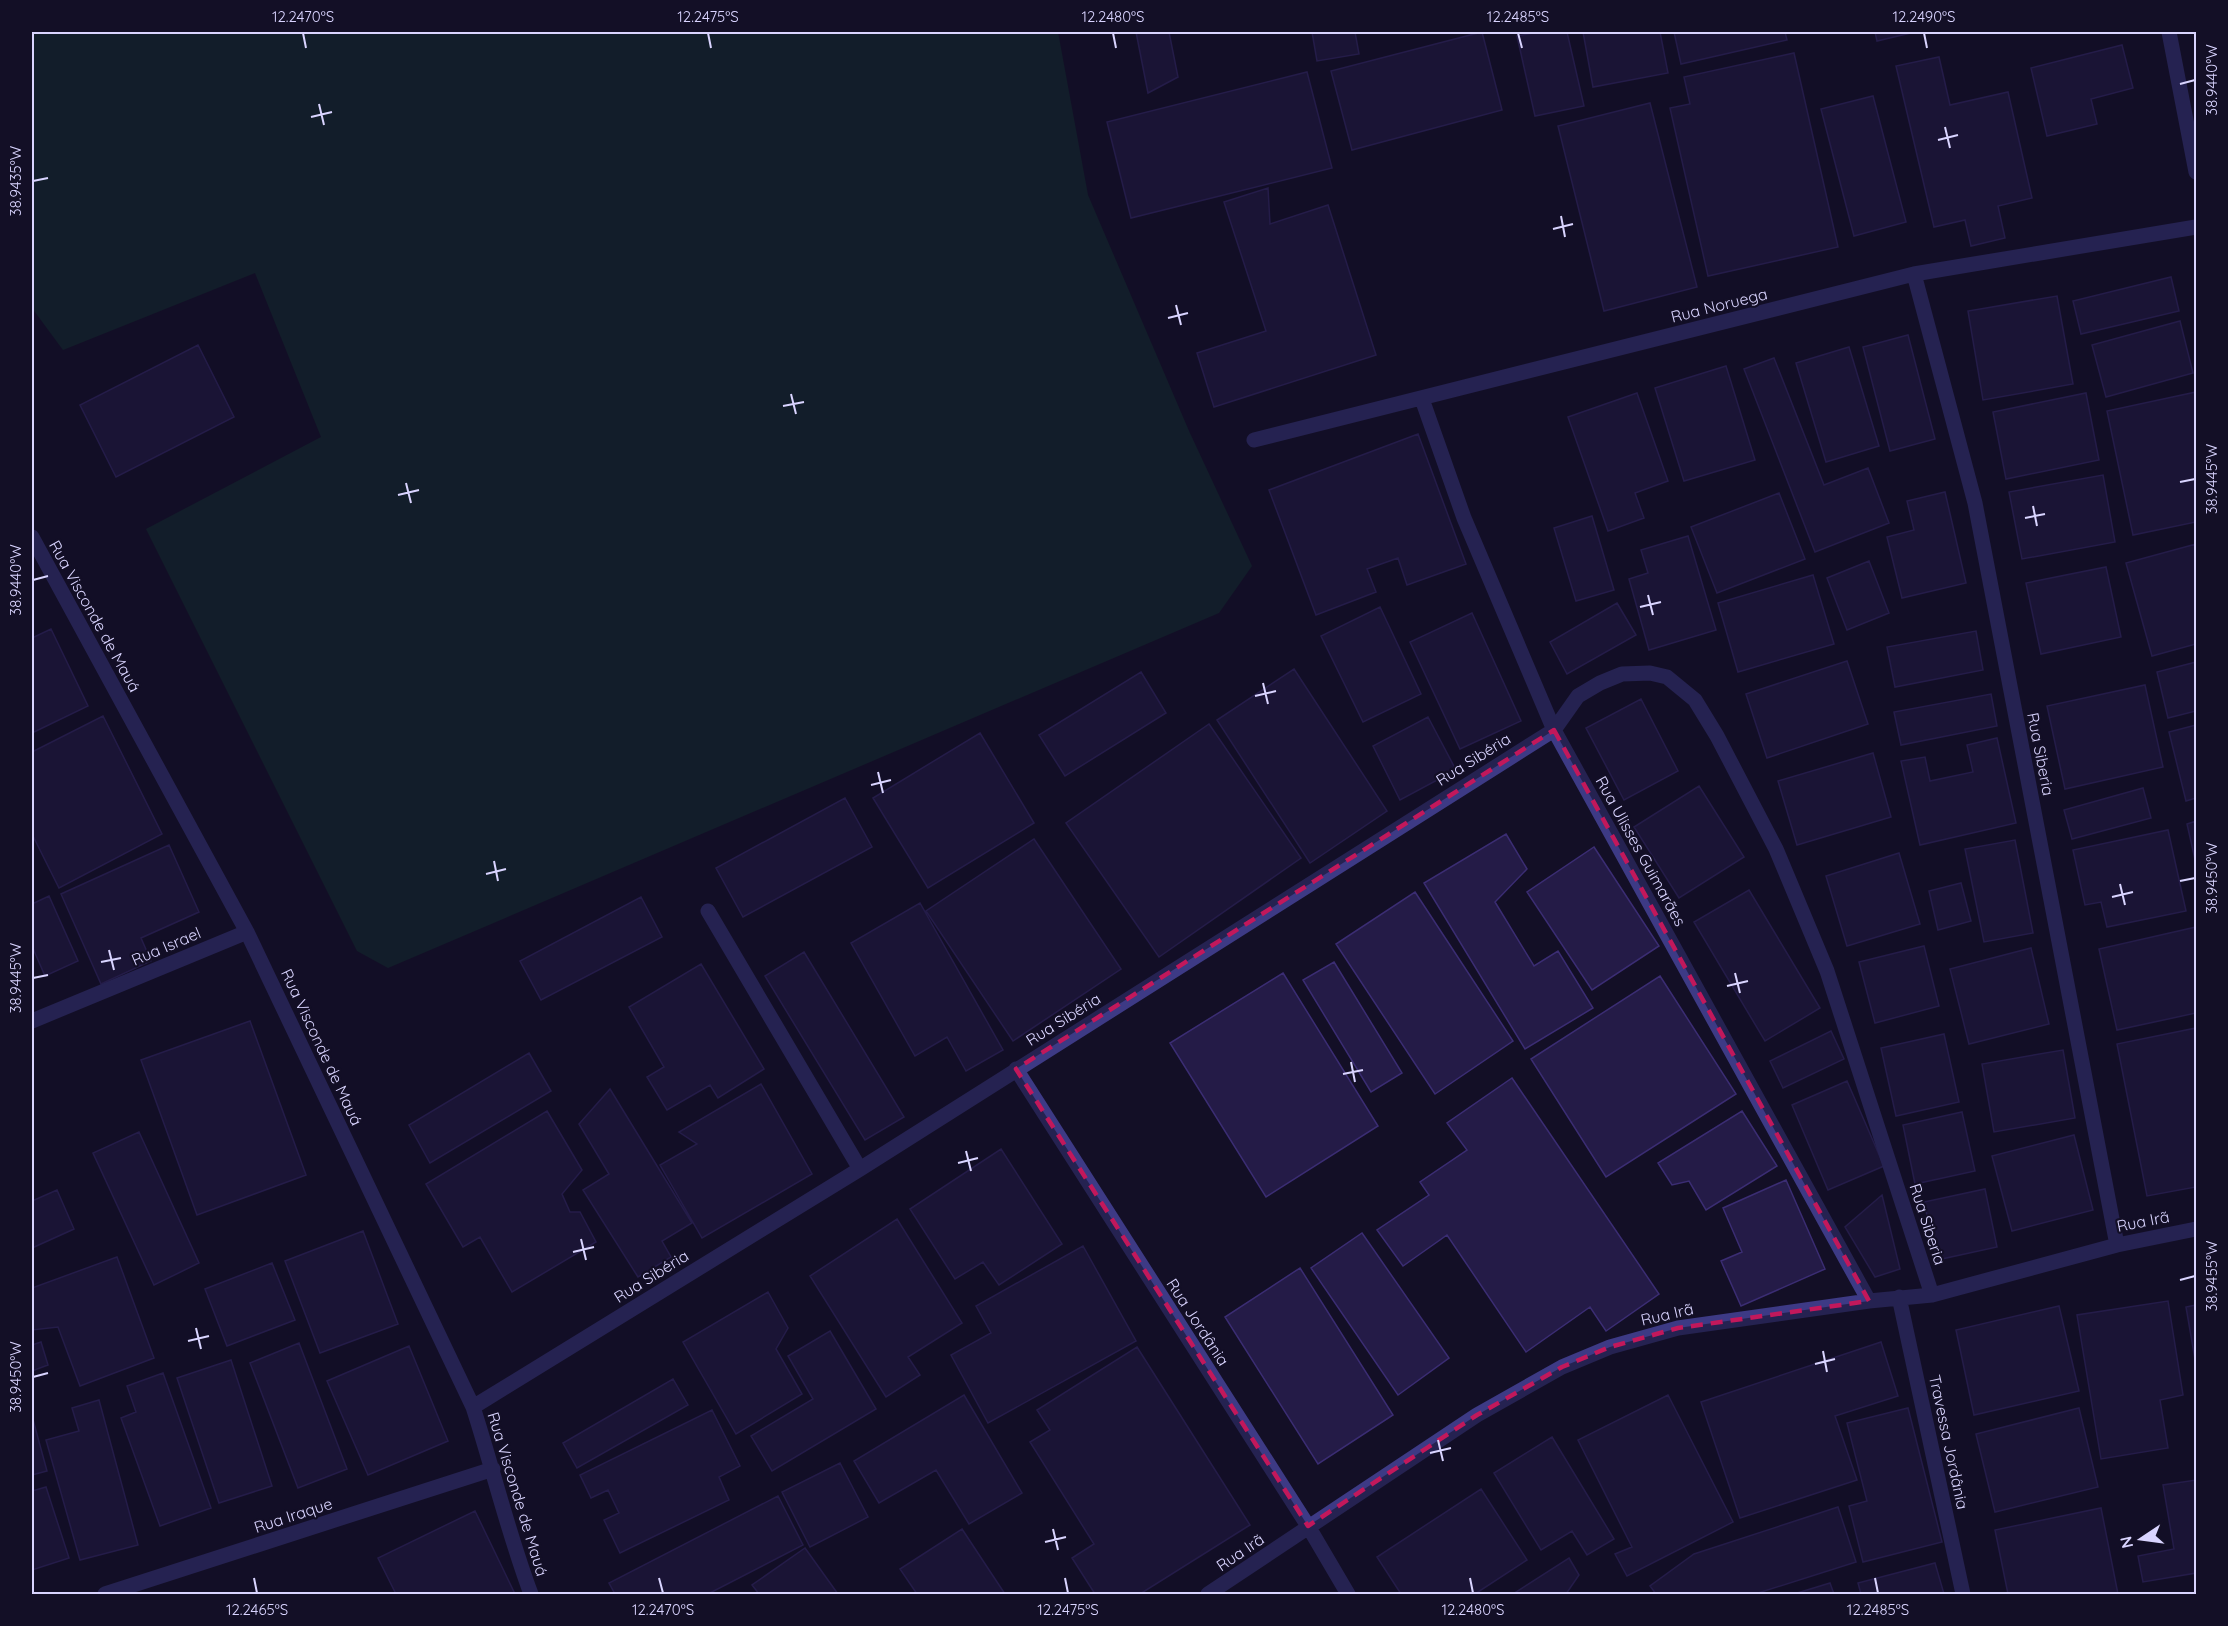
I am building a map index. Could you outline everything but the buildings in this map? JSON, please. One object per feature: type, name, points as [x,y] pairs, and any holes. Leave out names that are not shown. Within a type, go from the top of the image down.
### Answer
[{"type":"street","points":[[2169,32],[2196,172]]},
{"type":"street","name":"Rua Noruega","points":[[1254,440],[1914,274],[2196,227]]},
{"type":"street","name":"Rua Siberia","points":[[1914,274],[1975,503],[2117,1245]]},
{"type":"street","name":"Rua Ulisses Guimarães","points":[[1422,399],[1464,518],[1554,730],[1869,1301]]},
{"type":"street","name":"Rua Visconde de Mauá","points":[[32,537],[247,932],[473,1407],[493,1469],[513,1547],[531,1594]]},
{"type":"street","name":"Rua Sibéria","points":[[473,1407],[860,1169],[1554,730],[1578,696],[1600,682],[1622,674],[1650,673],[1667,677]]},
{"type":"street","name":"Rua Siberia","points":[[1667,677],[1695,700],[1717,736],[1776,849],[1827,970],[1932,1295]]},
{"type":"street","points":[[708,911],[860,1169]]},
{"type":"street","name":"Rua Israel","points":[[32,1022],[247,932]]},
{"type":"street","name":"Rua Jordânia","points":[[1016,1069],[1308,1526],[1348,1594]]},
{"type":"street","name":"Rua Irã","points":[[1208,1594],[1478,1415],[1562,1367],[1610,1347],[1678,1328],[1899,1297],[1932,1295],[2117,1245],[2196,1229]]},
{"type":"street","name":"Travessa Jordânia","points":[[1899,1297],[1963,1594]]},
{"type":"street","name":"Rua Iraque","points":[[105,1594],[493,1469]]},
{"type":"highlighted area","points":[[1554,730],[1869,1301],[1678,1328],[1610,1347],[1562,1367],[1477,1415],[1308,1526],[1016,1069]]},
{"type":"green space","points":[[32,32],[1058,32],[1088,195],[1189,431],[1252,566],[1219,613],[388,968],[357,951],[146,529],[321,437],[255,273],[63,350],[32,308]]}]
